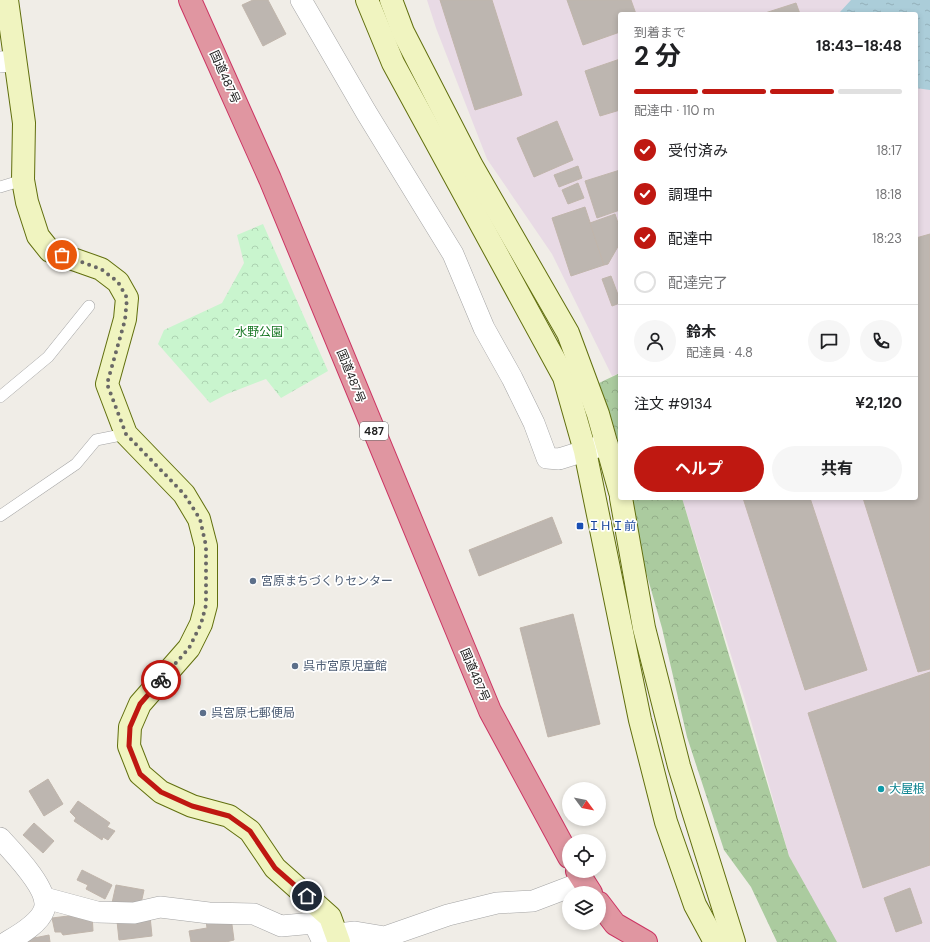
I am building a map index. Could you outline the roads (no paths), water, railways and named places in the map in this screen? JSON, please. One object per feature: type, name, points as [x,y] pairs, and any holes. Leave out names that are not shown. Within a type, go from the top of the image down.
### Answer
[{"type":"highway","name":"国道487号","points":[[190,0],[270,179],[490,711],[562,844]]},
{"type":"highway","points":[[606,913],[620,933],[646,942]]},
{"type":"street","points":[[6,0],[7,61],[24,123],[23,180],[26,202],[38,236],[50,251],[101,269],[118,282],[127,298],[125,320],[107,384],[126,434],[184,494],[200,519],[206,546],[206,605],[201,624],[189,648],[140,704],[130,727],[129,746],[140,774],[161,792],[192,806],[229,816],[250,831],[275,868],[330,917],[333,939]]},
{"type":"street","points":[[301,0],[362,106],[453,254],[484,328],[512,378],[534,423],[547,458],[559,460],[606,444]]},
{"type":"street","points":[[367,0],[393,63],[564,377],[585,451],[640,720],[666,822],[695,905],[715,942]]},
{"type":"street","points":[[391,0],[403,32],[472,166],[568,333],[598,414],[618,485]]},
{"type":"street","points":[[621,500],[644,628],[677,758],[734,942]]},
{"type":"street","points":[[0,838],[18,858],[45,898],[44,910],[28,929],[7,942]]},
{"type":"street","points":[[333,939],[355,932],[385,937],[448,915],[497,903],[533,901],[584,882]]},
{"type":"street","points":[[45,898],[97,912],[134,913],[160,907],[209,913],[254,914],[281,926],[314,923],[333,939]]},
{"type":"lane","points":[[0,187],[23,180]]},
{"type":"lane","points":[[0,397],[48,357],[89,306]]},
{"type":"lane","points":[[0,516],[76,464],[96,440],[126,434]]},
{"type":"water","points":[[851,0],[930,0],[930,90],[918,88],[918,12],[840,12]]},
{"type":"place","name":"ＩＨＩ前","points":[[580,526]]},
{"type":"place","name":"宮原まちづくりセンター","points":[[253,581]]},
{"type":"place","name":"呉市宮原児童館","points":[[295,666]]},
{"type":"place","name":"呉宮原七郵便局","points":[[203,713]]},
{"type":"place","name":"大屋根","points":[[881,789]]},
{"type":"park label","name":"水野公園","points":[[259,332]]}]
